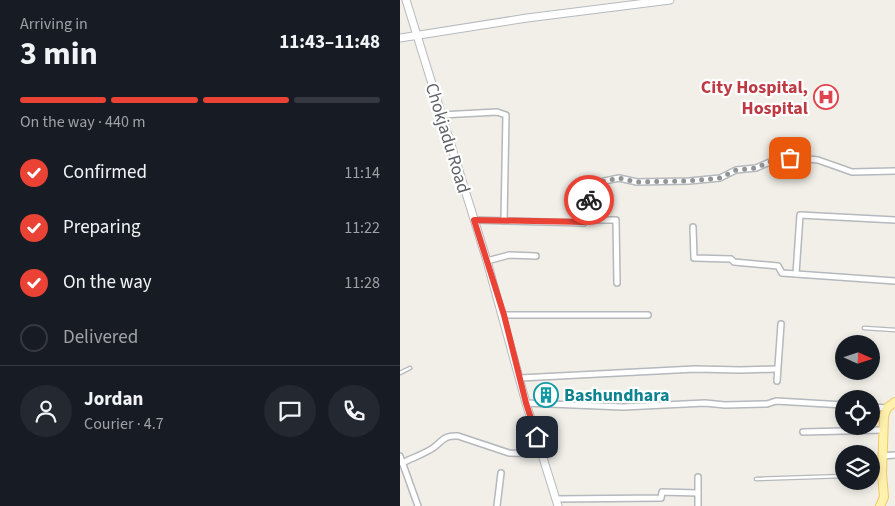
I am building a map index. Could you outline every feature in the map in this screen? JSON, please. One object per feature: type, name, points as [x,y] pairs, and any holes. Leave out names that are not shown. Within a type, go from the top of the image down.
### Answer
[{"type":"main road","points":[[880,506],[884,497],[882,456],[884,416],[887,408],[895,402]]},
{"type":"street","name":"Chokjadu Road","points":[[406,0],[504,315],[526,403],[557,503]]},
{"type":"street","points":[[400,38],[527,18],[670,0]]},
{"type":"street","points":[[441,114],[497,112],[506,114],[504,220]]},
{"type":"street","points":[[587,220],[590,192],[595,183],[619,178],[637,182],[720,178],[736,170],[756,168],[772,161],[790,158],[818,160],[852,172],[895,171]]},
{"type":"street","points":[[796,274],[800,215],[895,220]]},
{"type":"street","points":[[474,220],[579,223],[587,220],[614,219],[616,220],[617,283]]},
{"type":"street","points":[[693,227],[694,258],[731,259],[734,262],[778,266],[782,273],[895,281]]},
{"type":"street","points":[[487,261],[509,255],[536,256]]},
{"type":"street","points":[[504,315],[648,315]]},
{"type":"street","points":[[777,381],[780,324]]},
{"type":"street","points":[[520,378],[694,368],[777,369]]},
{"type":"street","points":[[526,403],[623,407],[698,403],[725,405],[767,404],[776,401],[835,404]]},
{"type":"street","points":[[880,407],[887,408]]},
{"type":"street","points":[[803,432],[883,430]]},
{"type":"street","points":[[402,463],[432,448],[442,439],[449,436],[458,436],[510,453],[542,454]]},
{"type":"street","points":[[882,456],[895,455]]},
{"type":"street","points":[[400,456],[418,506]]},
{"type":"street","points":[[497,506],[501,473]]},
{"type":"street","points":[[698,476],[698,506]]},
{"type":"street","points":[[557,503],[662,498],[662,492],[698,493]]},
{"type":"street","points":[[884,497],[886,506]]},
{"type":"lane","points":[[864,328],[895,330]]},
{"type":"lane","points":[[400,372],[410,368]]},
{"type":"lane","points":[[756,479],[835,476]]},
{"type":"way so far","points":[[589,200],[590,192],[595,183],[619,178],[637,182],[720,178],[736,170],[756,168],[772,161],[790,158]]},
{"type":"place","name":"City Hospital, Hospital","points":[[826,97]]},
{"type":"place","name":"Bashundhara","points":[[546,395]]},
{"type":"route","points":[[537,437],[526,403],[504,315],[474,220],[579,223],[587,220],[589,200]]}]
